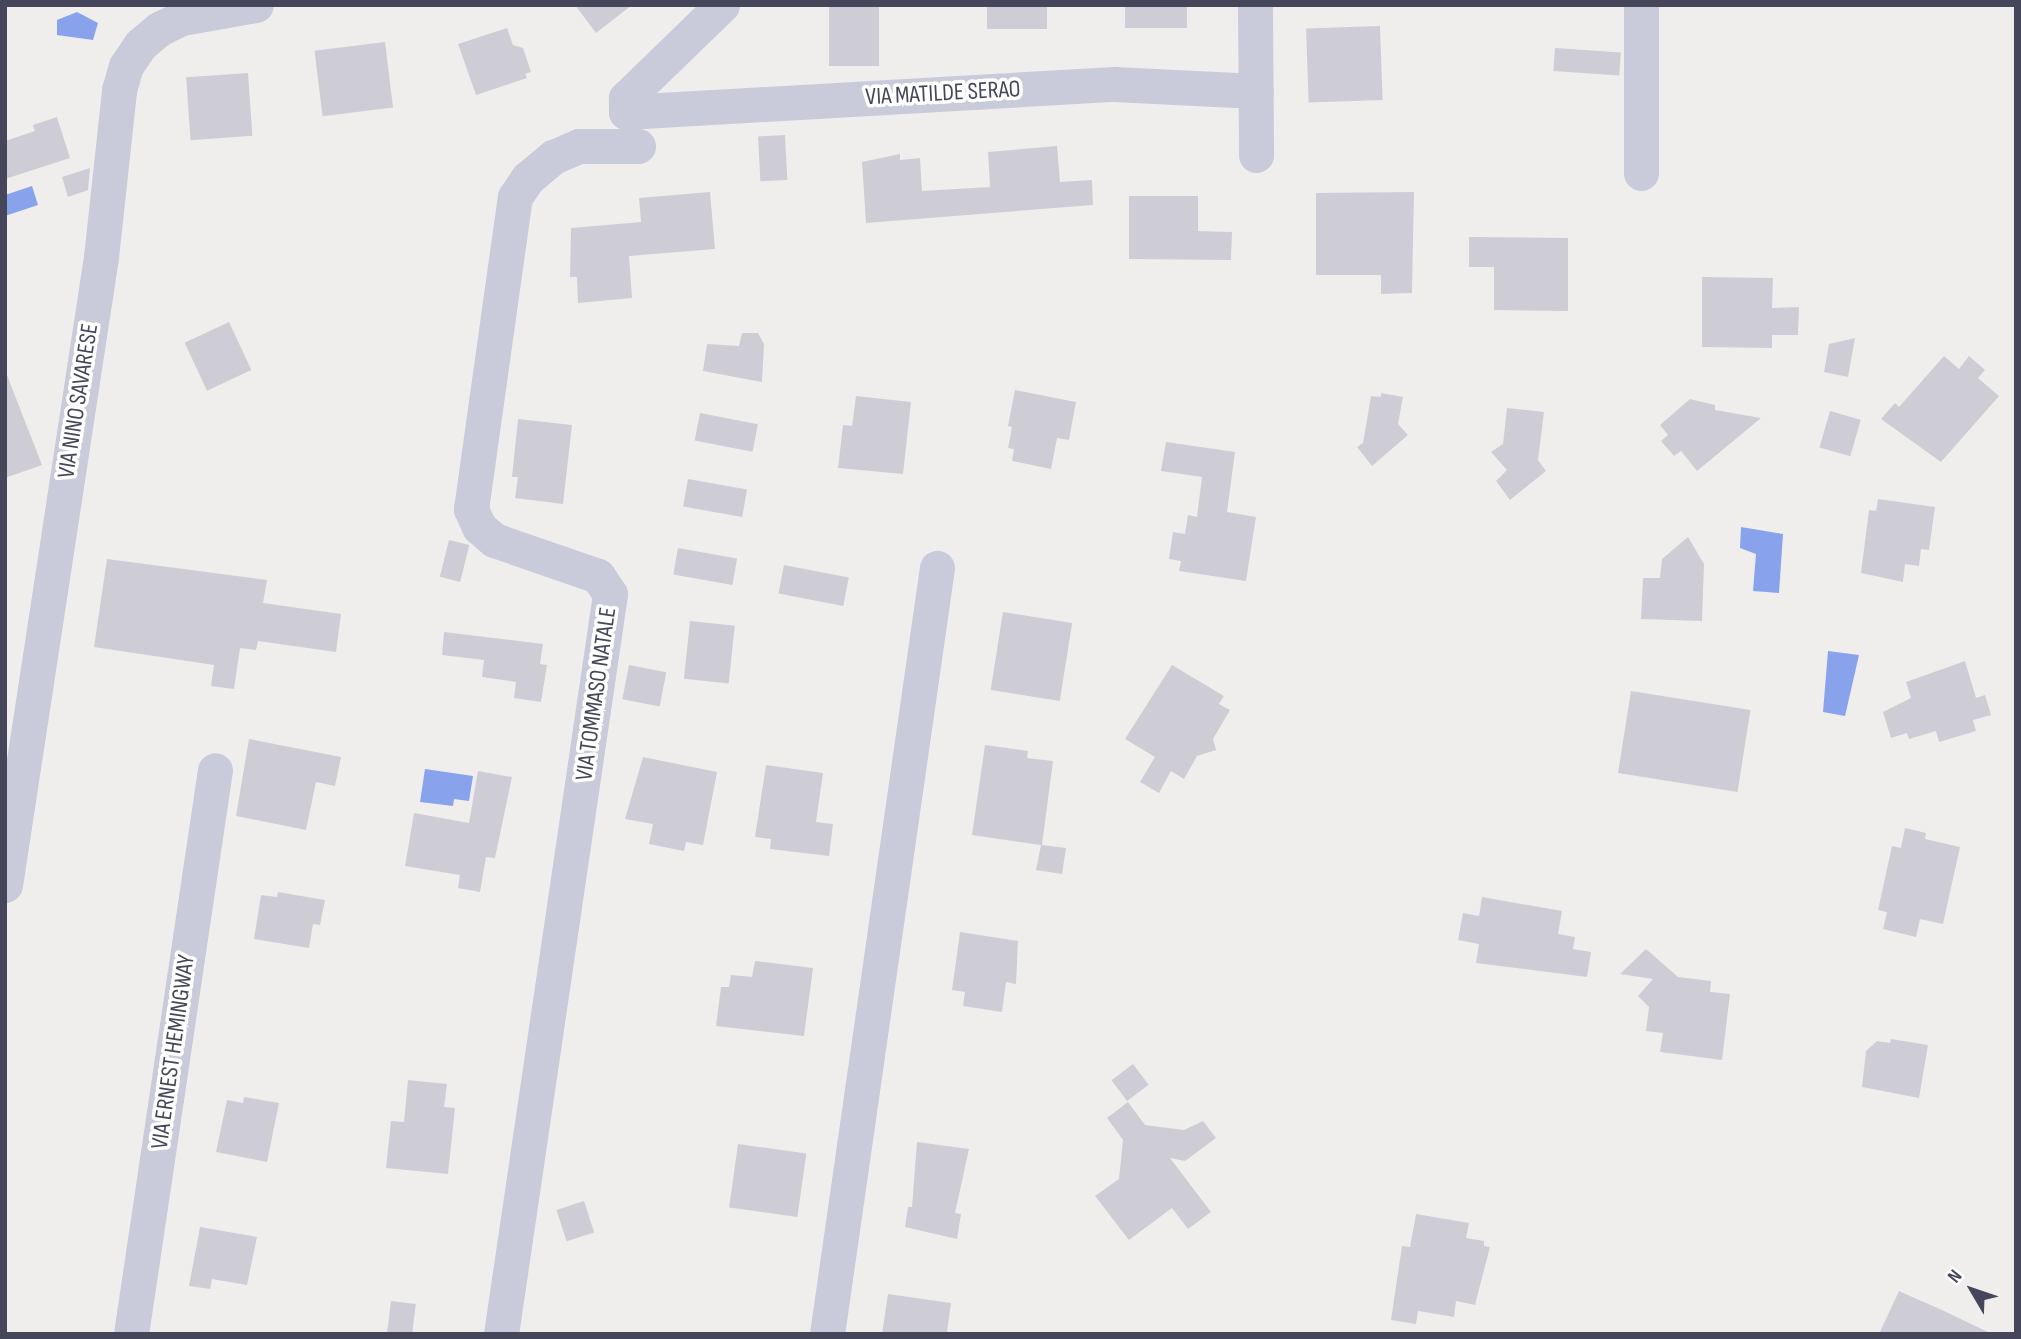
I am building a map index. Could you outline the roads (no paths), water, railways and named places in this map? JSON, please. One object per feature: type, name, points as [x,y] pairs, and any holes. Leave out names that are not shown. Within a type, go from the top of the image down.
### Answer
[{"type":"street","name":"VIA NINO SAVARESE","points":[[5,885],[101,257],[119,90],[126,66],[140,45],[159,29],[182,18],[256,5]]},
{"type":"street","points":[[635,130],[623,106],[626,97],[722,5]]},
{"type":"street","points":[[1255,5],[1256,155]]},
{"type":"street","points":[[1641,5],[1641,173]]},
{"type":"street","name":"VIA MATILDE SERAO","points":[[635,130],[1114,84],[1256,91]]},
{"type":"street","name":"VIA TOMMASO NATALE","points":[[501,1334],[610,594],[598,576],[494,540],[479,527],[471,509],[515,197],[528,178],[553,157],[579,146],[635,130]]},
{"type":"street","points":[[827,1334],[937,568]]},
{"type":"street","name":"VIA ERNEST HEMINGWAY","points":[[131,1334],[215,770]]},
{"type":"water","points":[[77,12],[98,23],[93,40],[57,35],[57,20]]},
{"type":"water","points":[[32,186],[38,205],[5,216],[5,195]]},
{"type":"water","points":[[1741,527],[1783,534],[1779,593],[1753,591],[1756,554],[1740,548]]},
{"type":"water","points":[[1828,651],[1859,655],[1845,716],[1823,712]]},
{"type":"water","points":[[425,769],[473,776],[469,801],[454,799],[453,806],[420,802]]}]
